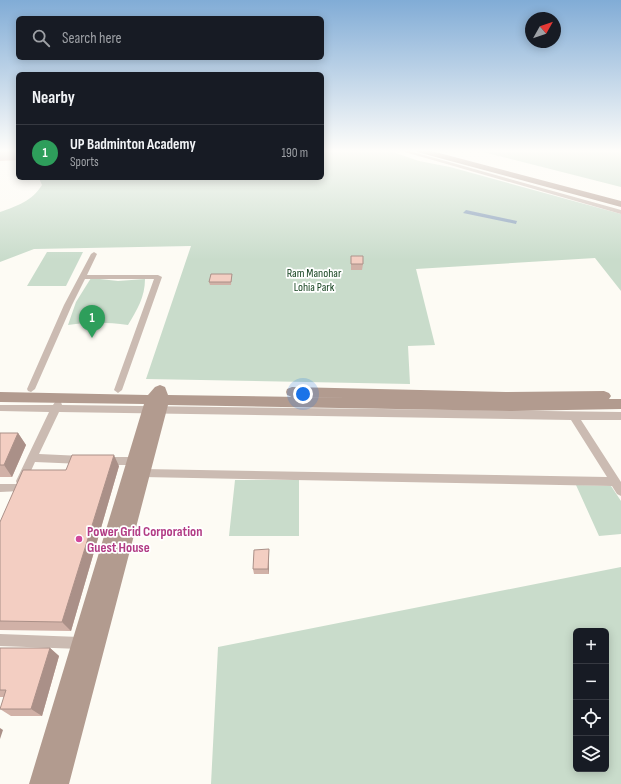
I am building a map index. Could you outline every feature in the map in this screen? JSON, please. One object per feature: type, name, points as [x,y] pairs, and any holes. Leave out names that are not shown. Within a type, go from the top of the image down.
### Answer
[{"type":"street","points":[[531,187],[621,212]]},
{"type":"street","points":[[556,187],[621,204]]},
{"type":"street","points":[[575,187],[621,199]]},
{"type":"street","points":[[31,389],[94,254]]},
{"type":"street","points":[[82,277],[158,277],[118,390]]},
{"type":"street","points":[[0,389],[118,390],[157,402],[574,416],[621,416]]},
{"type":"street","points":[[0,408],[59,403],[621,396]]},
{"type":"street","points":[[0,397],[59,403]]},
{"type":"street","points":[[157,402],[512,406],[621,404]]},
{"type":"street","points":[[58,784],[157,402]]},
{"type":"street","points":[[0,488],[15,492],[59,403]]},
{"type":"street","points":[[574,416],[621,492]]},
{"type":"street","points":[[32,458],[141,465],[614,482]]},
{"type":"street","points":[[40,784],[80,643],[141,465]]},
{"type":"street","points":[[0,640],[80,643]]},
{"type":"green space","name":"Ram Manohar Lohia Park","points":[[41,187],[521,187],[621,214],[621,291],[595,258],[416,269],[435,345],[408,346],[410,384],[146,379],[191,246],[34,249],[0,262],[0,212],[29,199]]},
{"type":"green space","points":[[47,252],[83,252],[66,286],[27,286]]},
{"type":"green space","points":[[91,278],[118,281],[145,279],[142,298],[128,325],[113,323],[83,323],[68,325],[76,302]]},
{"type":"green space","points":[[235,480],[299,480],[299,536],[229,536]]},
{"type":"green space","points":[[576,485],[611,486],[621,501],[621,534],[599,536]]},
{"type":"green space","points":[[621,567],[621,784],[211,784],[218,647]]},
{"type":"water","points":[[466,210],[517,221],[516,224],[463,213]]},
{"type":"building","points":[[351,256],[363,256],[363,264],[351,264]]},
{"type":"building","points":[[211,274],[232,274],[231,282],[209,282]]},
{"type":"building","points":[[0,433],[18,433],[4,465],[0,465]]},
{"type":"building","points":[[72,455],[114,455],[62,622],[0,621],[0,522],[23,470],[66,470]]},
{"type":"building","points":[[269,549],[268,569],[253,569],[254,550]]},
{"type":"building","points":[[0,648],[50,648],[31,709],[0,709],[6,690],[0,690]]},
{"type":"place","name":"UP Badminton Academy","points":[[92,338]]},
{"type":"place","name":"Power Grid Corporation Guest House","points":[[79,539]]}]
